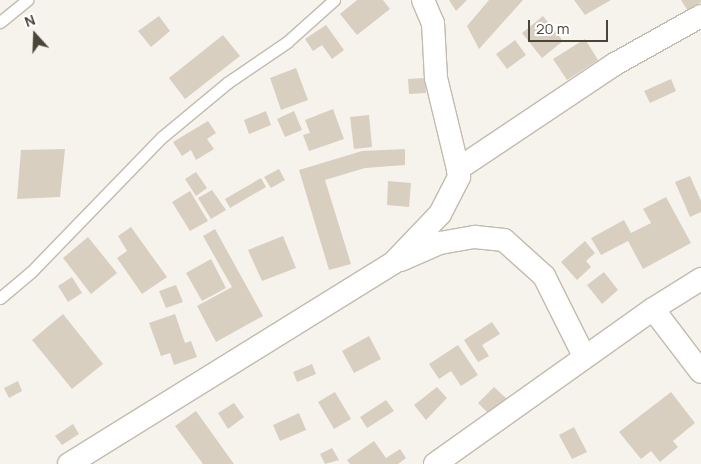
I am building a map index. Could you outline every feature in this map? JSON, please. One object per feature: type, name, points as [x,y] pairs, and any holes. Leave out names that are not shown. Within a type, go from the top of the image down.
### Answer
[{"type":"street","points":[[393,263],[440,214],[459,177],[436,78],[433,23],[423,0]]},
{"type":"street","points":[[458,169],[615,64],[701,16]]},
{"type":"street","points":[[69,464],[393,263],[440,243],[475,237],[504,240],[544,276],[584,356]]},
{"type":"street","points":[[435,464],[584,356],[701,279]]},
{"type":"street","points":[[653,309],[701,372]]},
{"type":"lane","points":[[0,22],[27,0]]},
{"type":"lane","points":[[0,298],[31,272],[162,137],[234,78],[287,42],[334,0]]},
{"type":"building","points":[[357,0],[383,0],[390,9],[357,35],[340,14]]},
{"type":"building","points":[[449,0],[467,0],[456,11]]},
{"type":"building","points":[[489,0],[523,0],[479,49],[467,26]]},
{"type":"building","points":[[574,0],[611,0],[585,15]]},
{"type":"building","points":[[681,0],[701,0],[701,2],[688,11]]},
{"type":"building","points":[[159,16],[170,31],[151,47],[138,31]]},
{"type":"building","points":[[543,16],[563,41],[542,58],[522,33]]},
{"type":"building","points":[[326,25],[344,50],[332,59],[322,45],[313,51],[305,39]]},
{"type":"building","points":[[223,35],[240,56],[185,99],[169,78]]},
{"type":"building","points":[[585,39],[598,60],[567,80],[553,59]]},
{"type":"building","points":[[515,40],[526,55],[507,69],[496,54]]},
{"type":"building","points":[[296,68],[308,100],[281,110],[270,78]]},
{"type":"building","points":[[425,78],[426,93],[409,94],[408,79]]},
{"type":"building","points":[[671,79],[676,91],[650,103],[644,91]]},
{"type":"building","points":[[333,109],[344,139],[309,151],[303,135],[310,133],[305,120]]},
{"type":"building","points":[[266,111],[271,125],[249,134],[244,120]]},
{"type":"building","points":[[294,111],[302,130],[285,137],[277,119]]},
{"type":"building","points":[[369,115],[372,147],[354,149],[350,117]]},
{"type":"building","points":[[208,121],[216,133],[207,139],[214,149],[196,160],[191,150],[182,156],[173,142]]},
{"type":"building","points":[[65,149],[60,197],[17,199],[21,150]]},
{"type":"building","points":[[405,149],[405,165],[365,168],[325,180],[351,264],[329,270],[299,170],[362,151]]},
{"type":"building","points":[[279,169],[285,180],[271,188],[264,177]]},
{"type":"building","points":[[196,172],[207,188],[196,196],[185,179]]},
{"type":"building","points":[[690,176],[701,201],[701,212],[690,217],[675,182]]},
{"type":"building","points":[[261,178],[266,187],[230,208],[225,199]]},
{"type":"building","points":[[388,181],[411,183],[409,207],[387,205]]},
{"type":"building","points":[[212,190],[226,210],[211,219],[198,198]]},
{"type":"building","points":[[190,191],[208,221],[190,231],[172,202]]},
{"type":"building","points":[[666,197],[691,243],[643,269],[628,241],[601,255],[591,238],[624,220],[631,233],[651,223],[643,209]]},
{"type":"building","points":[[131,227],[167,277],[142,294],[117,258],[127,251],[118,236]]},
{"type":"building","points":[[215,229],[263,316],[216,342],[197,306],[232,287],[203,236]]},
{"type":"building","points":[[283,236],[296,268],[262,281],[248,250]]},
{"type":"building","points":[[88,237],[117,273],[91,294],[63,258]]},
{"type":"building","points":[[585,241],[595,253],[586,261],[591,267],[577,280],[561,262]]},
{"type":"building","points":[[211,259],[226,288],[202,301],[186,273]]},
{"type":"building","points":[[604,272],[618,290],[602,304],[587,285]]},
{"type":"building","points":[[72,277],[82,293],[68,302],[58,286]]},
{"type":"building","points":[[176,285],[183,302],[166,308],[159,291]]},
{"type":"building","points":[[63,314],[103,364],[72,389],[32,340]]},
{"type":"building","points":[[175,314],[185,343],[191,341],[197,357],[174,365],[170,353],[161,356],[149,323]]},
{"type":"building","points":[[492,322],[500,334],[482,345],[489,356],[478,362],[464,340]]},
{"type":"building","points":[[369,336],[381,359],[354,373],[342,351]]},
{"type":"building","points":[[458,345],[478,375],[461,386],[451,371],[439,379],[429,364]]},
{"type":"building","points":[[312,364],[316,374],[297,382],[293,372]]},
{"type":"building","points":[[18,381],[22,391],[9,398],[4,388]]},
{"type":"building","points":[[437,387],[447,398],[426,420],[414,405]]},
{"type":"building","points":[[494,387],[508,400],[492,417],[478,403]]},
{"type":"building","points":[[335,392],[351,419],[334,429],[318,402]]},
{"type":"building","points":[[671,392],[695,423],[673,441],[678,447],[660,462],[651,451],[641,459],[619,432]]},
{"type":"building","points":[[386,400],[394,411],[367,428],[360,417]]},
{"type":"building","points":[[234,403],[244,417],[228,429],[218,413]]},
{"type":"building","points":[[196,411],[234,464],[203,464],[175,426]]},
{"type":"building","points":[[299,413],[306,430],[280,441],[273,425]]},
{"type":"building","points":[[73,424],[79,434],[62,445],[55,436]]},
{"type":"building","points":[[574,427],[587,452],[572,459],[559,435]]},
{"type":"building","points":[[374,441],[386,458],[400,449],[406,458],[398,464],[350,464],[347,460]]},
{"type":"building","points":[[332,448],[339,460],[325,464],[320,454]]}]
